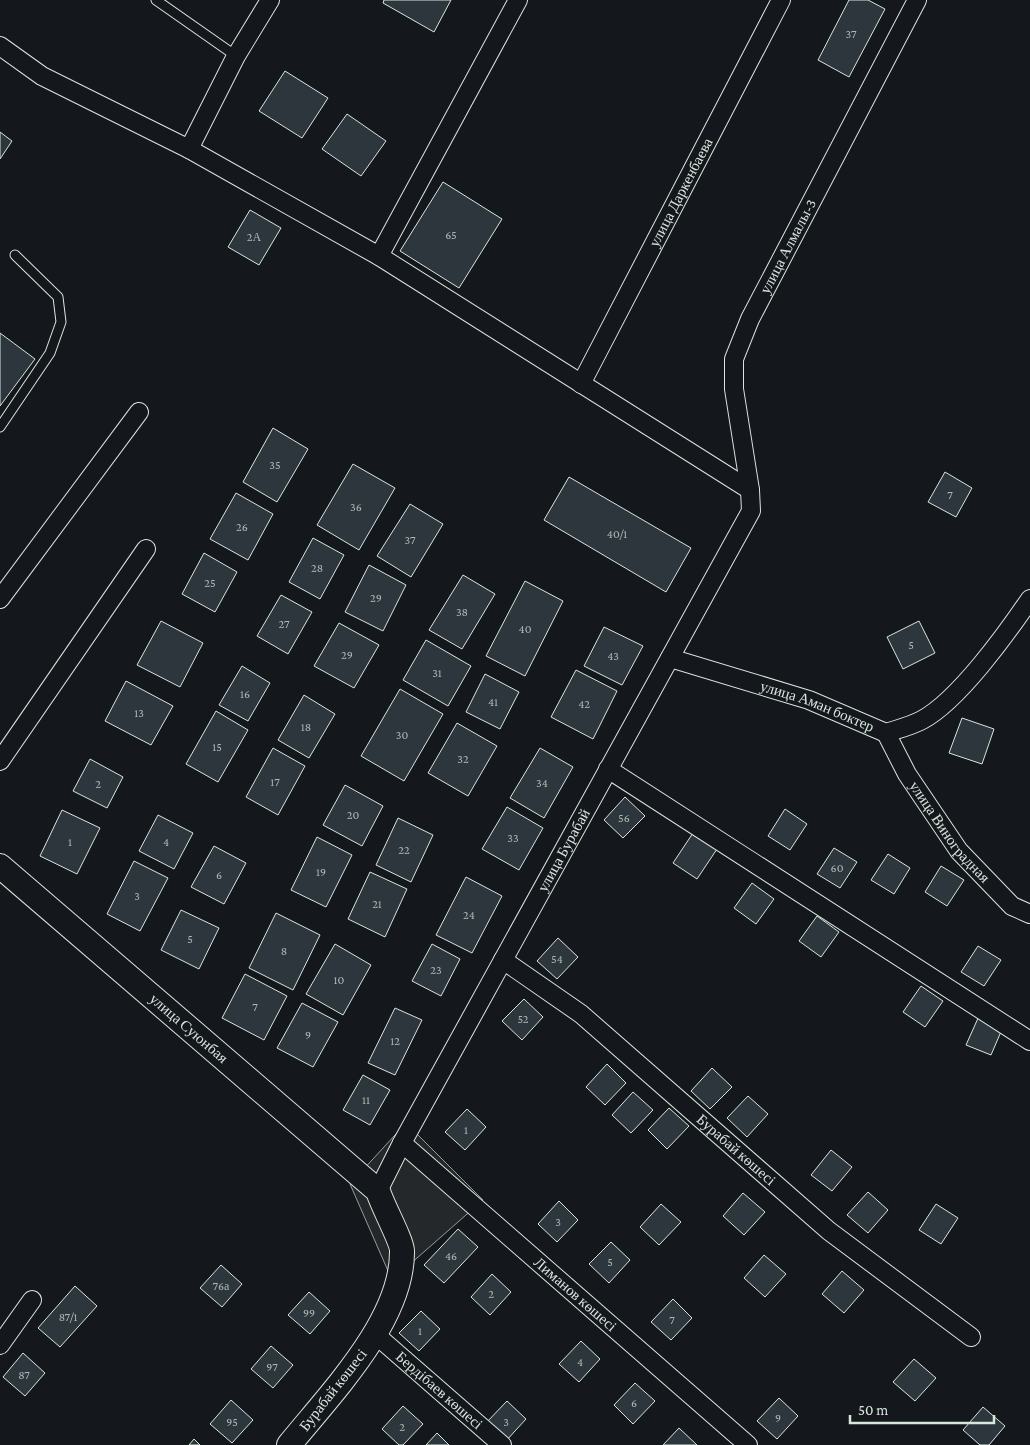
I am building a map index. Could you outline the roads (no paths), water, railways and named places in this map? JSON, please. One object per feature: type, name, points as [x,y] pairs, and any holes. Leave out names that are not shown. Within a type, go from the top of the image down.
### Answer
[{"type":"street","points":[[189,149],[236,56],[270,0]]},
{"type":"street","points":[[379,256],[518,0]]},
{"type":"street","name":"улица Даркенбаева","points":[[581,384],[781,0]]},
{"type":"street","name":"улица Алмалы-3","points":[[751,511],[750,490],[734,389],[734,359],[750,319],[917,0]]},
{"type":"street","points":[[0,46],[42,76],[189,149],[379,256],[750,490]]},
{"type":"street","points":[[0,599],[139,412]]},
{"type":"street","name":"улица Бурабай","points":[[378,1190],[402,1143],[751,511]]},
{"type":"street","points":[[0,761],[146,549]]},
{"type":"street","name":"улица Аман боктер","points":[[670,658],[809,700],[886,733],[924,719],[950,698],[995,647],[1030,599]]},
{"type":"street","name":"улица Виноградная","points":[[886,733],[907,774],[959,851],[1012,906],[1030,914]]},
{"type":"street","points":[[608,769],[1030,1041]]},
{"type":"street","name":"улица Суюнбая","points":[[0,866],[378,1190]]},
{"type":"street","name":"Бурабай көшесі","points":[[503,960],[581,1014],[829,1231],[971,1337]]},
{"type":"street","name":"Лиманов көшесі","points":[[402,1143],[748,1445]]},
{"type":"street","name":"Бурабай көшесі","points":[[290,1445],[376,1335],[395,1295],[402,1249],[378,1190]]},
{"type":"street","points":[[0,1345],[32,1300]]},
{"type":"street","name":"Бердібаев көшесі","points":[[376,1335],[502,1445]]},
{"type":"lane","points":[[156,0],[236,56]]},
{"type":"lane","points":[[0,427],[50,353],[61,322],[58,297],[15,254]]}]
